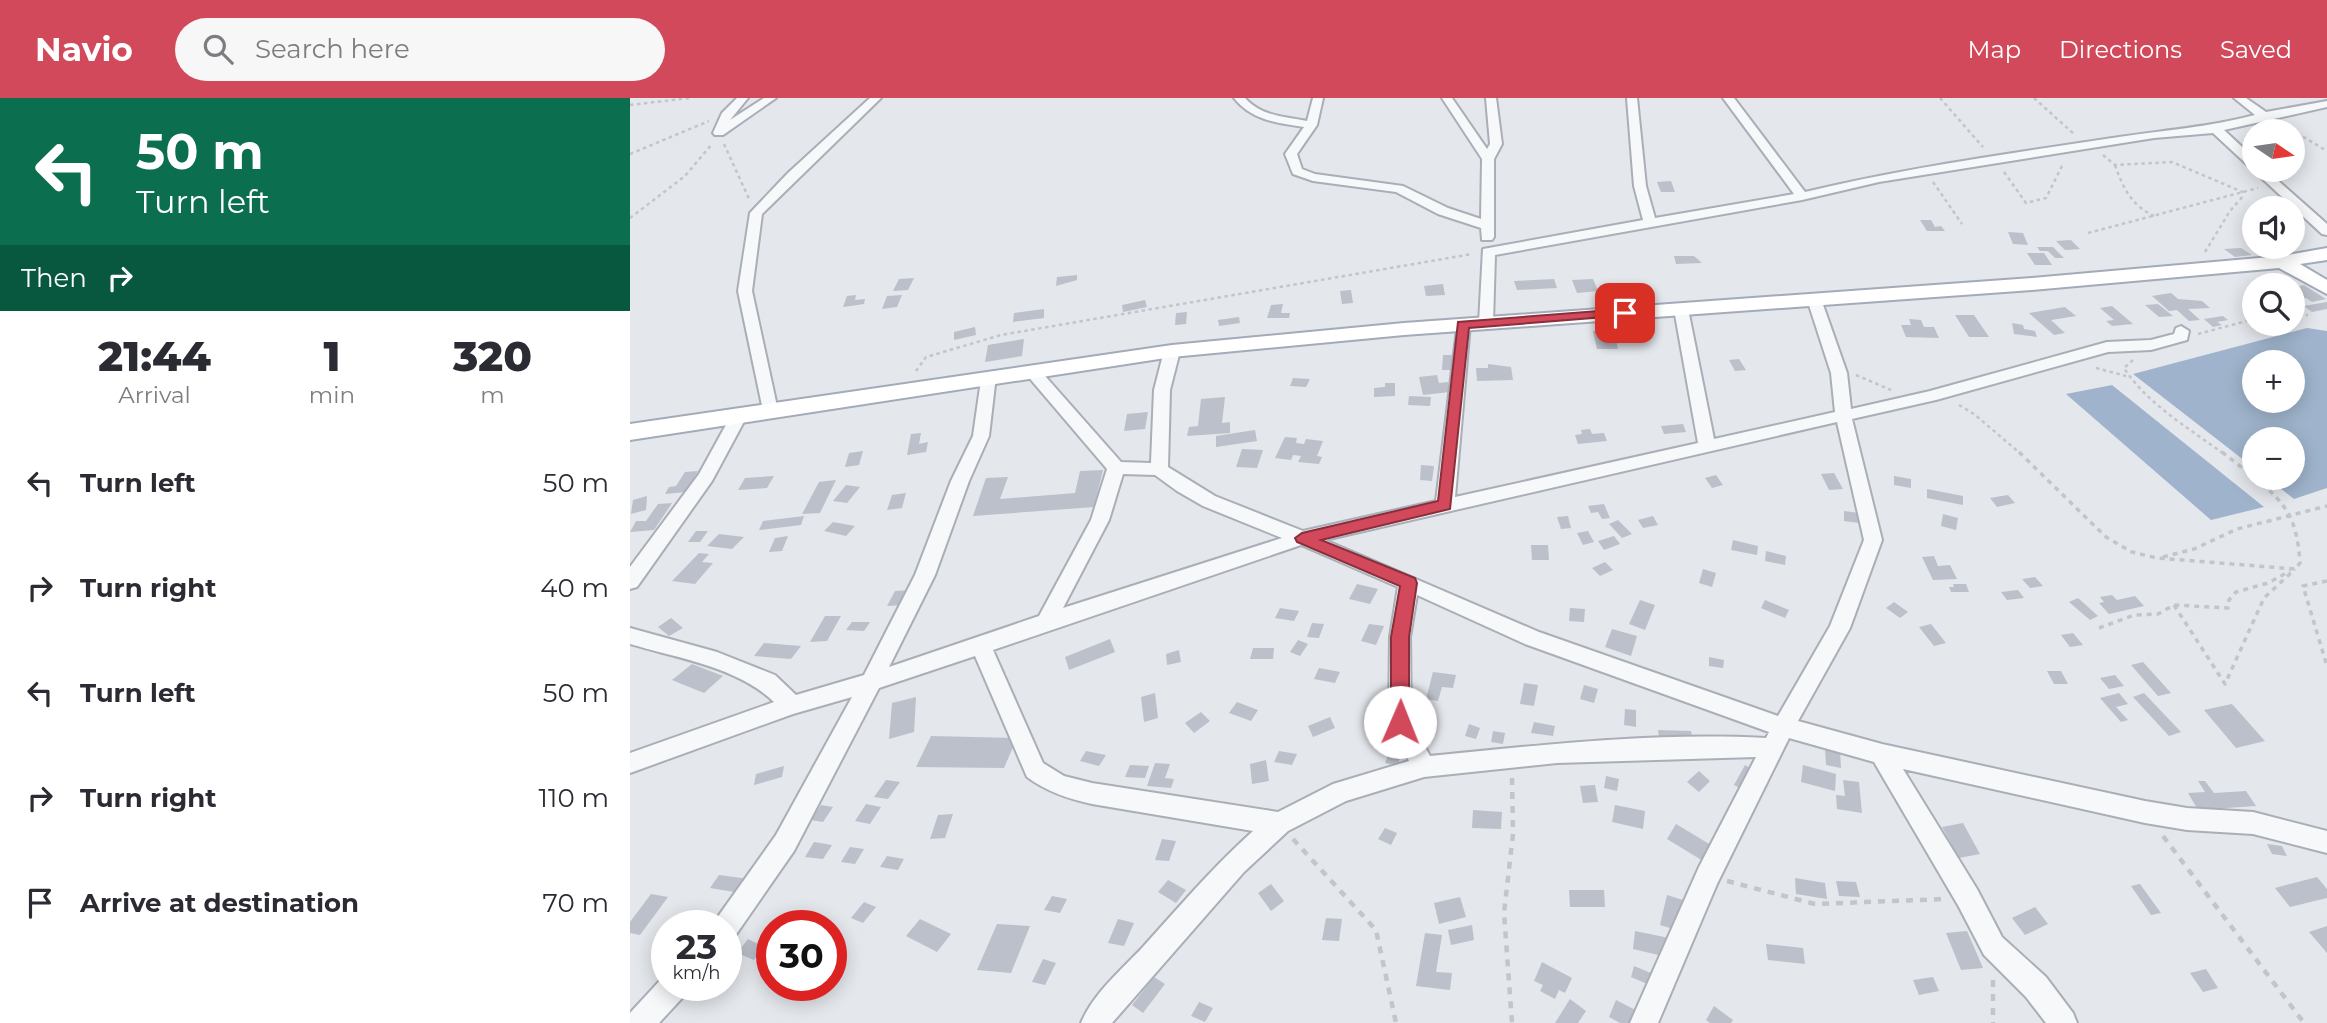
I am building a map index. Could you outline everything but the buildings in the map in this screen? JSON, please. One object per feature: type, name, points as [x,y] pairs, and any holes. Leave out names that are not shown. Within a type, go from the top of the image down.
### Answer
[{"type":"main road","points":[[630,432],[988,376],[1172,351],[1463,324],[2196,270],[2282,262],[2327,254]]},
{"type":"main road","points":[[2282,262],[2327,288]]},
{"type":"street","points":[[719,133],[727,113],[743,98]]},
{"type":"street","points":[[719,133],[771,98]]},
{"type":"street","points":[[770,411],[745,291],[756,213],[821,147],[876,98]]},
{"type":"street","points":[[1239,98],[1244,105],[1261,115],[1311,125]]},
{"type":"street","points":[[1318,98],[1311,125],[1296,143],[1292,154],[1297,171],[1313,177],[1399,189],[1443,211],[1486,225]]},
{"type":"street","points":[[1447,98],[1488,159]]},
{"type":"street","points":[[1486,323],[1488,159],[1496,144],[1491,98]]},
{"type":"street","points":[[1632,98],[1640,187],[1650,222]]},
{"type":"street","points":[[1728,98],[1802,196]]},
{"type":"street","points":[[2239,98],[2264,116]]},
{"type":"street","points":[[1488,252],[1802,196],[1879,178],[2068,148],[2216,129],[2264,116],[2327,104]]},
{"type":"street","points":[[2216,129],[2242,154]]},
{"type":"street","points":[[2272,182],[2327,231]]},
{"type":"street","points":[[1644,1023],[1708,876],[1778,737],[1840,628],[1873,540],[1843,414],[1839,373],[1814,299]]},
{"type":"street","points":[[1681,309],[1707,446]]},
{"type":"street","points":[[1445,505],[1463,324]]},
{"type":"street","points":[[630,763],[792,705],[981,646],[1302,538],[1920,398],[2107,347],[2151,345],[2182,334]]},
{"type":"street","points":[[1159,469],[1162,390],[1172,351]]},
{"type":"street","points":[[1032,371],[1116,468],[1159,469],[1183,487],[1209,501],[1409,583],[1532,638],[1778,737],[1882,754],[2145,812],[2187,819],[2253,823],[2327,842]]},
{"type":"street","points":[[738,910],[785,843],[818,785],[925,575],[960,481],[981,436],[988,376]]},
{"type":"street","points":[[630,582],[706,477],[739,416]]},
{"type":"street","points":[[1046,622],[1100,520],[1116,468]]},
{"type":"street","points":[[1409,583],[1400,637],[1400,722],[1424,767]]},
{"type":"street","points":[[630,636],[718,661],[767,681],[792,705]]},
{"type":"street","points":[[981,646],[1035,770],[1047,780],[1067,788],[1192,812],[1279,823]]},
{"type":"street","points":[[1095,1023],[1235,864],[1279,823],[1341,792],[1424,767],[1557,753],[1733,746],[1778,737]]},
{"type":"street","points":[[1882,754],[1968,898],[1993,946],[2036,987],[2063,1023]]},
{"type":"street","points":[[640,1023],[660,1001]]},
{"type":"path","points":[[630,105],[690,98]]},
{"type":"path","points":[[1940,98],[1994,160],[2026,203],[2046,198],[2057,180],[2068,148]]},
{"type":"path","points":[[2034,98],[2115,165],[2123,187],[2137,209],[2155,216]]},
{"type":"path","points":[[630,154],[727,113]]},
{"type":"path","points":[[2264,116],[2327,150]]},
{"type":"path","points":[[719,133],[756,213]]},
{"type":"path","points":[[630,218],[661,197],[696,166],[719,133]]},
{"type":"path","points":[[2115,165],[2172,162],[2245,193]]},
{"type":"path","points":[[1928,170],[1934,186],[1962,224]]},
{"type":"path","points":[[2088,233],[2191,204],[2245,193]]},
{"type":"path","points":[[2196,270],[2230,211],[2245,193]]},
{"type":"path","points":[[902,390],[926,357],[1001,335],[1488,252]]},
{"type":"path","points":[[2182,334],[2213,332],[2242,323]]},
{"type":"path","points":[[2151,345],[2124,368],[2128,377],[2148,397],[2242,467]]},
{"type":"path","points":[[2096,368],[2128,377]]},
{"type":"path","points":[[1839,373],[1864,377],[1899,393],[1920,398]]},
{"type":"path","points":[[1956,404],[1974,414],[2010,444],[2106,537],[2132,552],[2157,558],[2295,569]]},
{"type":"path","points":[[2174,605],[2225,684],[2264,598],[2300,563],[2294,516],[2270,490]]},
{"type":"path","points":[[2157,558],[2194,549],[2237,529],[2327,506]]},
{"type":"path","points":[[2099,628],[2134,615],[2158,614],[2174,605],[2228,608],[2229,600],[2236,592],[2268,583],[2295,569]]},
{"type":"path","points":[[2327,581],[2303,586],[2327,666]]},
{"type":"path","points":[[1512,759],[1513,834],[1504,913],[1512,1023]]},
{"type":"path","points":[[2145,812],[2304,1023]]},
{"type":"path","points":[[1279,823],[1376,930],[1396,1023]]},
{"type":"path","points":[[1708,876],[1815,904],[1968,898]]},
{"type":"path","points":[[1993,946],[1993,1023]]},
{"type":"water","points":[[2307,328],[2327,331],[2327,488],[2294,499],[2282,490],[2305,490],[2305,427],[2242,427],[2242,459],[2133,374],[2277,336],[2305,336]]},
{"type":"water","points":[[2112,385],[2264,507],[2211,520],[2066,394]]},
{"type":"route","points":[[1400,722],[1400,637],[1409,583],[1302,538],[1445,505],[1463,324],[1625,313]]}]
